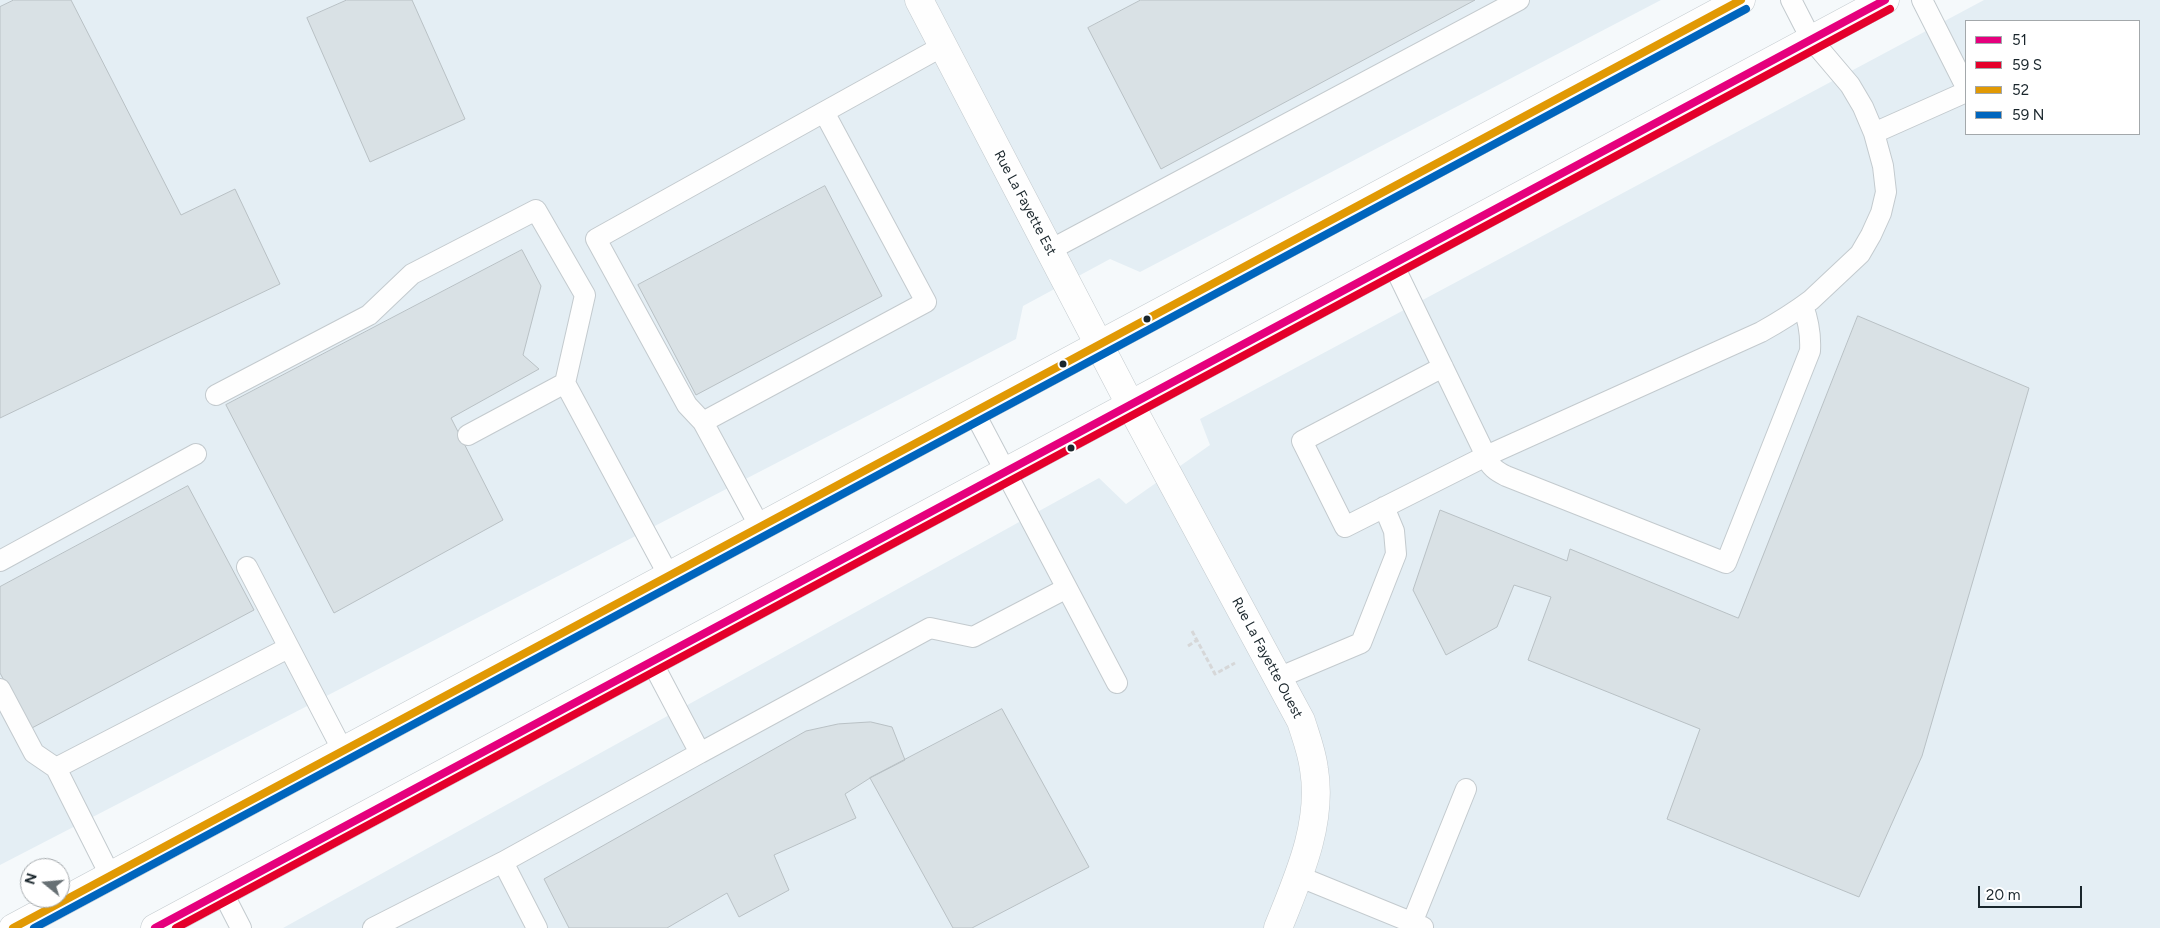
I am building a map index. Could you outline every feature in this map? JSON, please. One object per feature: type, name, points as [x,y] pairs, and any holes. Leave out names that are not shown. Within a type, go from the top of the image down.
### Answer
[{"type":"street","points":[[13,928],[1741,0]]},
{"type":"street","points":[[155,928],[1885,0]]},
{"type":"street","name":"Rue La Fayette Est","points":[[927,3],[944,46],[1131,406]]},
{"type":"street","name":"Rue La Fayette Ouest","points":[[1131,406],[1301,721],[1310,749],[1315,770],[1315,811],[1298,876],[1278,928]]},
{"type":"lane","points":[[1050,250],[1519,0]]},
{"type":"lane","points":[[1443,367],[1302,441],[1345,527],[1486,456],[1761,332],[1803,306],[1860,254],[1881,213],[1886,192],[1883,166],[1874,134],[1850,85],[1811,40],[1791,0]]},
{"type":"lane","points":[[1922,0],[1965,85]]},
{"type":"lane","points":[[760,527],[703,422],[687,405],[596,239],[944,46]]},
{"type":"lane","points":[[1874,134],[1965,92]]},
{"type":"lane","points":[[703,422],[926,302],[824,112]]},
{"type":"lane","points":[[216,396],[369,316],[412,274],[536,210],[585,295],[565,383],[669,576]]},
{"type":"lane","points":[[1393,264],[1494,469],[1506,476],[1726,563],[1810,351],[1809,321],[1803,306]]},
{"type":"lane","points":[[468,435],[565,383]]},
{"type":"lane","points":[[974,412],[1117,683]]},
{"type":"lane","points":[[0,561],[196,454]]},
{"type":"lane","points":[[1278,678],[1361,643],[1396,554],[1394,530],[1384,508]]},
{"type":"lane","points":[[247,568],[343,751]]},
{"type":"lane","points":[[373,928],[502,862],[930,628],[974,637],[1067,588]]},
{"type":"lane","points":[[56,768],[288,648]]},
{"type":"lane","points":[[652,662],[700,753]]},
{"type":"lane","points":[[0,689],[34,753],[56,768],[110,875]]},
{"type":"lane","points":[[1298,876],[1416,926],[1466,789]]},
{"type":"lane","points":[[502,862],[537,928]]},
{"type":"lane","points":[[223,893],[241,928]]},
{"type":"lane","points":[[0,919],[5,928]]},
{"type":"path","points":[[1192,631],[1215,674],[1241,660]]},
{"type":"path","points":[[1188,646],[1197,640]]},
{"type":"shaded area","points":[[0,0],[1661,0],[1140,272],[1110,259],[1023,306],[1016,339],[0,865]]},
{"type":"shaded area","points":[[1984,0],[2160,0],[2160,928],[283,928],[1099,478],[1126,504],[1210,445],[1200,419]]},
{"type":"building","points":[[14,0],[71,0],[181,215],[235,189],[280,284],[0,418],[0,7]]},
{"type":"building","points":[[347,0],[412,0],[465,119],[370,162],[307,18]]},
{"type":"building","points":[[1141,0],[1475,0],[1161,169],[1088,28]]},
{"type":"building","points":[[825,186],[882,296],[696,395],[638,285]]},
{"type":"building","points":[[522,250],[541,286],[523,355],[539,369],[451,418],[503,520],[334,613],[226,405]]},
{"type":"building","points":[[1858,316],[2029,388],[1922,756],[1859,897],[1667,819],[1700,729],[1528,660],[1551,597],[1514,585],[1497,627],[1446,655],[1413,590],[1440,510],[1567,561],[1570,549],[1738,618]]},
{"type":"building","points":[[188,486],[254,610],[30,729],[0,673],[0,587]]},
{"type":"building","points":[[1002,709],[1089,867],[972,928],[953,928],[870,778]]},
{"type":"building","points":[[871,722],[892,727],[905,760],[870,778],[845,794],[856,818],[774,855],[789,890],[739,917],[727,893],[667,928],[569,928],[544,879],[806,731],[838,724]]},
{"type":"transit line","name":"52","points":[[13,928],[1741,0]]},
{"type":"transit line","name":"51","points":[[155,928],[1885,0]]},
{"type":"transit line","points":[[34,928],[1746,9]]},
{"type":"transit line","points":[[176,928],[1890,9]]}]
